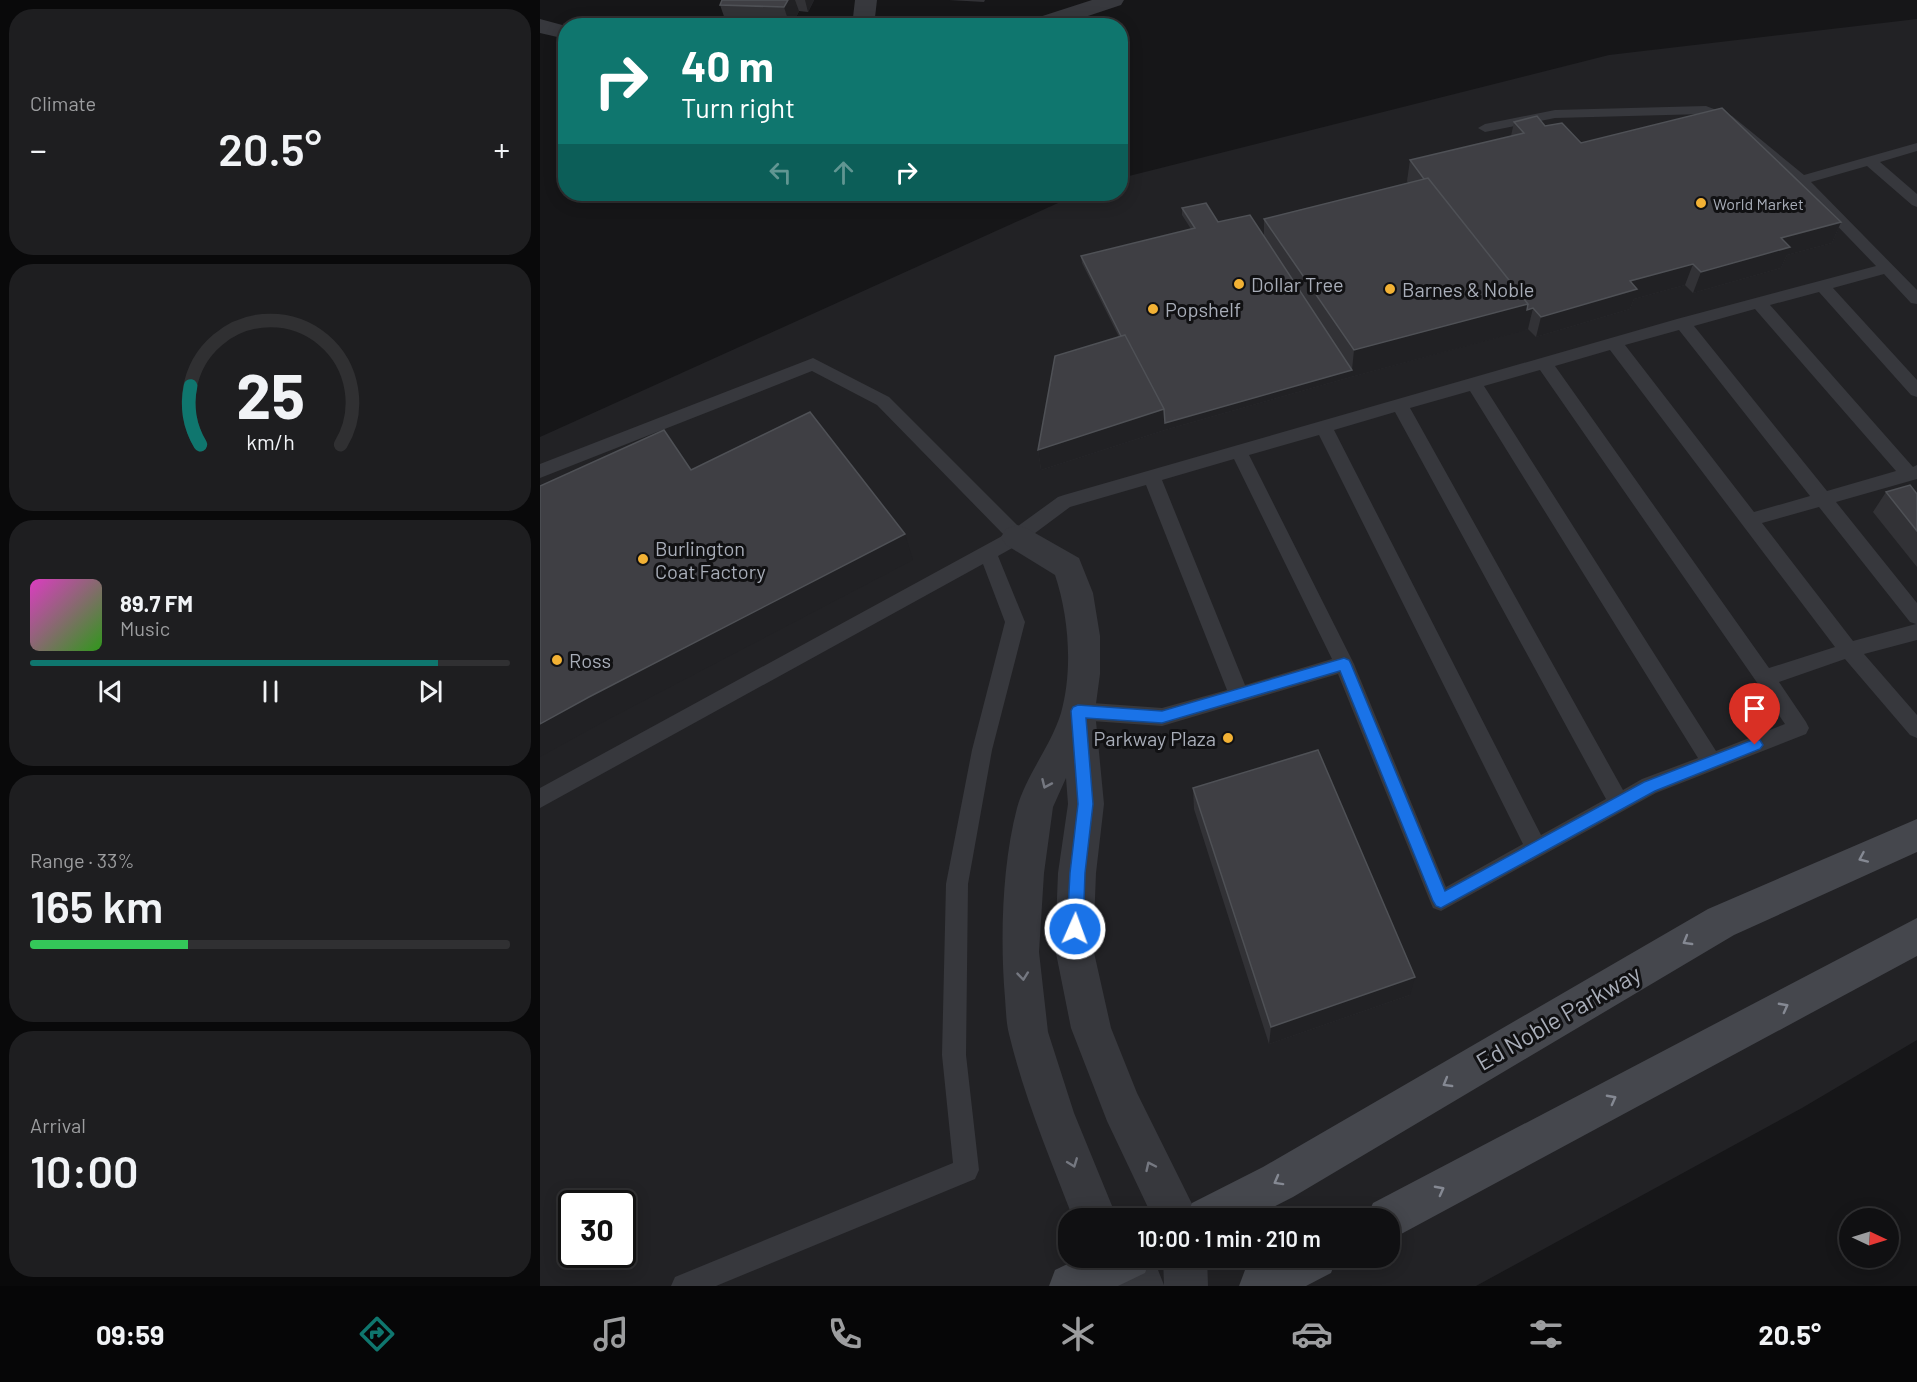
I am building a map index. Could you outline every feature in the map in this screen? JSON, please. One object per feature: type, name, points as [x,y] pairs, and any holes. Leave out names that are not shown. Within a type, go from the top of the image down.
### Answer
[{"type":"main road","name":"Ed Noble Parkway","points":[[1227,1208],[1278,1182],[1720,922],[1917,835]]},
{"type":"main road","points":[[1400,1212],[1917,936]]},
{"type":"main road","points":[[1071,1286],[1120,1268]]},
{"type":"main road","points":[[1261,1286],[1295,1268]]},
{"type":"street","points":[[864,18],[866,0]]},
{"type":"street","points":[[1059,18],[1113,0]]},
{"type":"street","points":[[540,26],[558,31]]},
{"type":"street","points":[[1017,537],[1068,567],[1077,593],[1084,636],[1083,674],[1078,711],[1086,804],[1077,873],[1074,948],[1091,1028],[1127,1116],[1171,1208]]},
{"type":"street","points":[[1078,711],[1035,807],[1025,873],[1020,952],[1028,1032],[1053,1113],[1091,1208]]},
{"type":"street","points":[[1185,1268],[1186,1286]]},
{"type":"lane","points":[[1485,128],[1555,114],[1706,110],[1727,119],[1801,180],[1917,299]]},
{"type":"lane","points":[[1801,180],[1917,147]]},
{"type":"lane","points":[[1870,160],[1917,202]]},
{"type":"lane","points":[[540,799],[1017,537],[1064,502],[1683,323],[1887,268]]},
{"type":"lane","points":[[1823,286],[1917,391]]},
{"type":"lane","points":[[1750,520],[1913,473],[1760,303]]},
{"type":"lane","points":[[1683,323],[1917,617]]},
{"type":"lane","points":[[1614,343],[1849,650],[1917,729]]},
{"type":"lane","points":[[1239,452],[1344,664],[1441,901],[1649,786],[1799,728],[1544,363]]},
{"type":"lane","points":[[540,471],[813,364],[883,401],[1017,537]]},
{"type":"lane","points":[[1473,384],[1712,762]]},
{"type":"lane","points":[[1400,405],[1619,803]]},
{"type":"lane","points":[[1324,427],[1536,848]]},
{"type":"lane","points":[[1152,477],[1239,695]]},
{"type":"lane","points":[[684,1286],[966,1170],[954,1055],[957,884],[982,750],[1015,622],[988,553]]},
{"type":"lane","points":[[1765,678],[1849,650],[1917,632]]},
{"type":"lane","points":[[1078,711],[1162,717],[1344,664]]},
{"type":"shaded area","name":"Parkway Plaza","points":[[1917,19],[1917,1040],[1802,1108],[1476,1286],[540,1286],[540,437],[1063,201],[1128,201],[1128,176],[1609,55]]},
{"type":"building","points":[[722,0],[788,0],[784,7],[720,5]]},
{"type":"building","points":[[1722,108],[1841,222],[1781,238],[1790,247],[1701,272],[1693,264],[1630,281],[1637,289],[1541,317],[1533,308],[1527,310],[1528,304],[1428,178],[1424,179],[1410,160],[1524,133],[1514,122],[1537,116],[1545,126],[1562,123],[1581,143]]},
{"type":"building","name":"Barnes & Noble","points":[[1428,178],[1528,304],[1354,350],[1264,219]]},
{"type":"building","points":[[1206,203],[1218,222],[1250,215],[1352,370],[1165,423],[1164,409],[1125,335],[1121,336],[1081,256],[1195,228],[1182,208]]},
{"type":"building","points":[[1125,335],[1164,409],[1038,450],[1055,356]]},
{"type":"building","points":[[810,412],[905,534],[540,724],[540,486],[664,430],[691,470]]},
{"type":"building","points":[[1910,485],[1917,494],[1917,531],[1886,492]]},
{"type":"building","points":[[1318,750],[1415,977],[1271,1027],[1193,788]]},
{"type":"place","name":"World Market","points":[[1701,203]]},
{"type":"place","name":"Dollar Tree","points":[[1239,284]]},
{"type":"place","name":"Barnes & Noble","points":[[1390,289]]},
{"type":"place","name":"Popshelf","points":[[1153,309]]},
{"type":"place","name":"Burlington Coat Factory","points":[[643,559]]},
{"type":"place","name":"Ross","points":[[557,660]]},
{"type":"place","name":"Parkway Plaza","points":[[1228,738]]},
{"type":"route","points":[[1075,929],[1077,873],[1086,804],[1078,711],[1162,717],[1344,664],[1441,901],[1649,786],[1755,745]]}]
